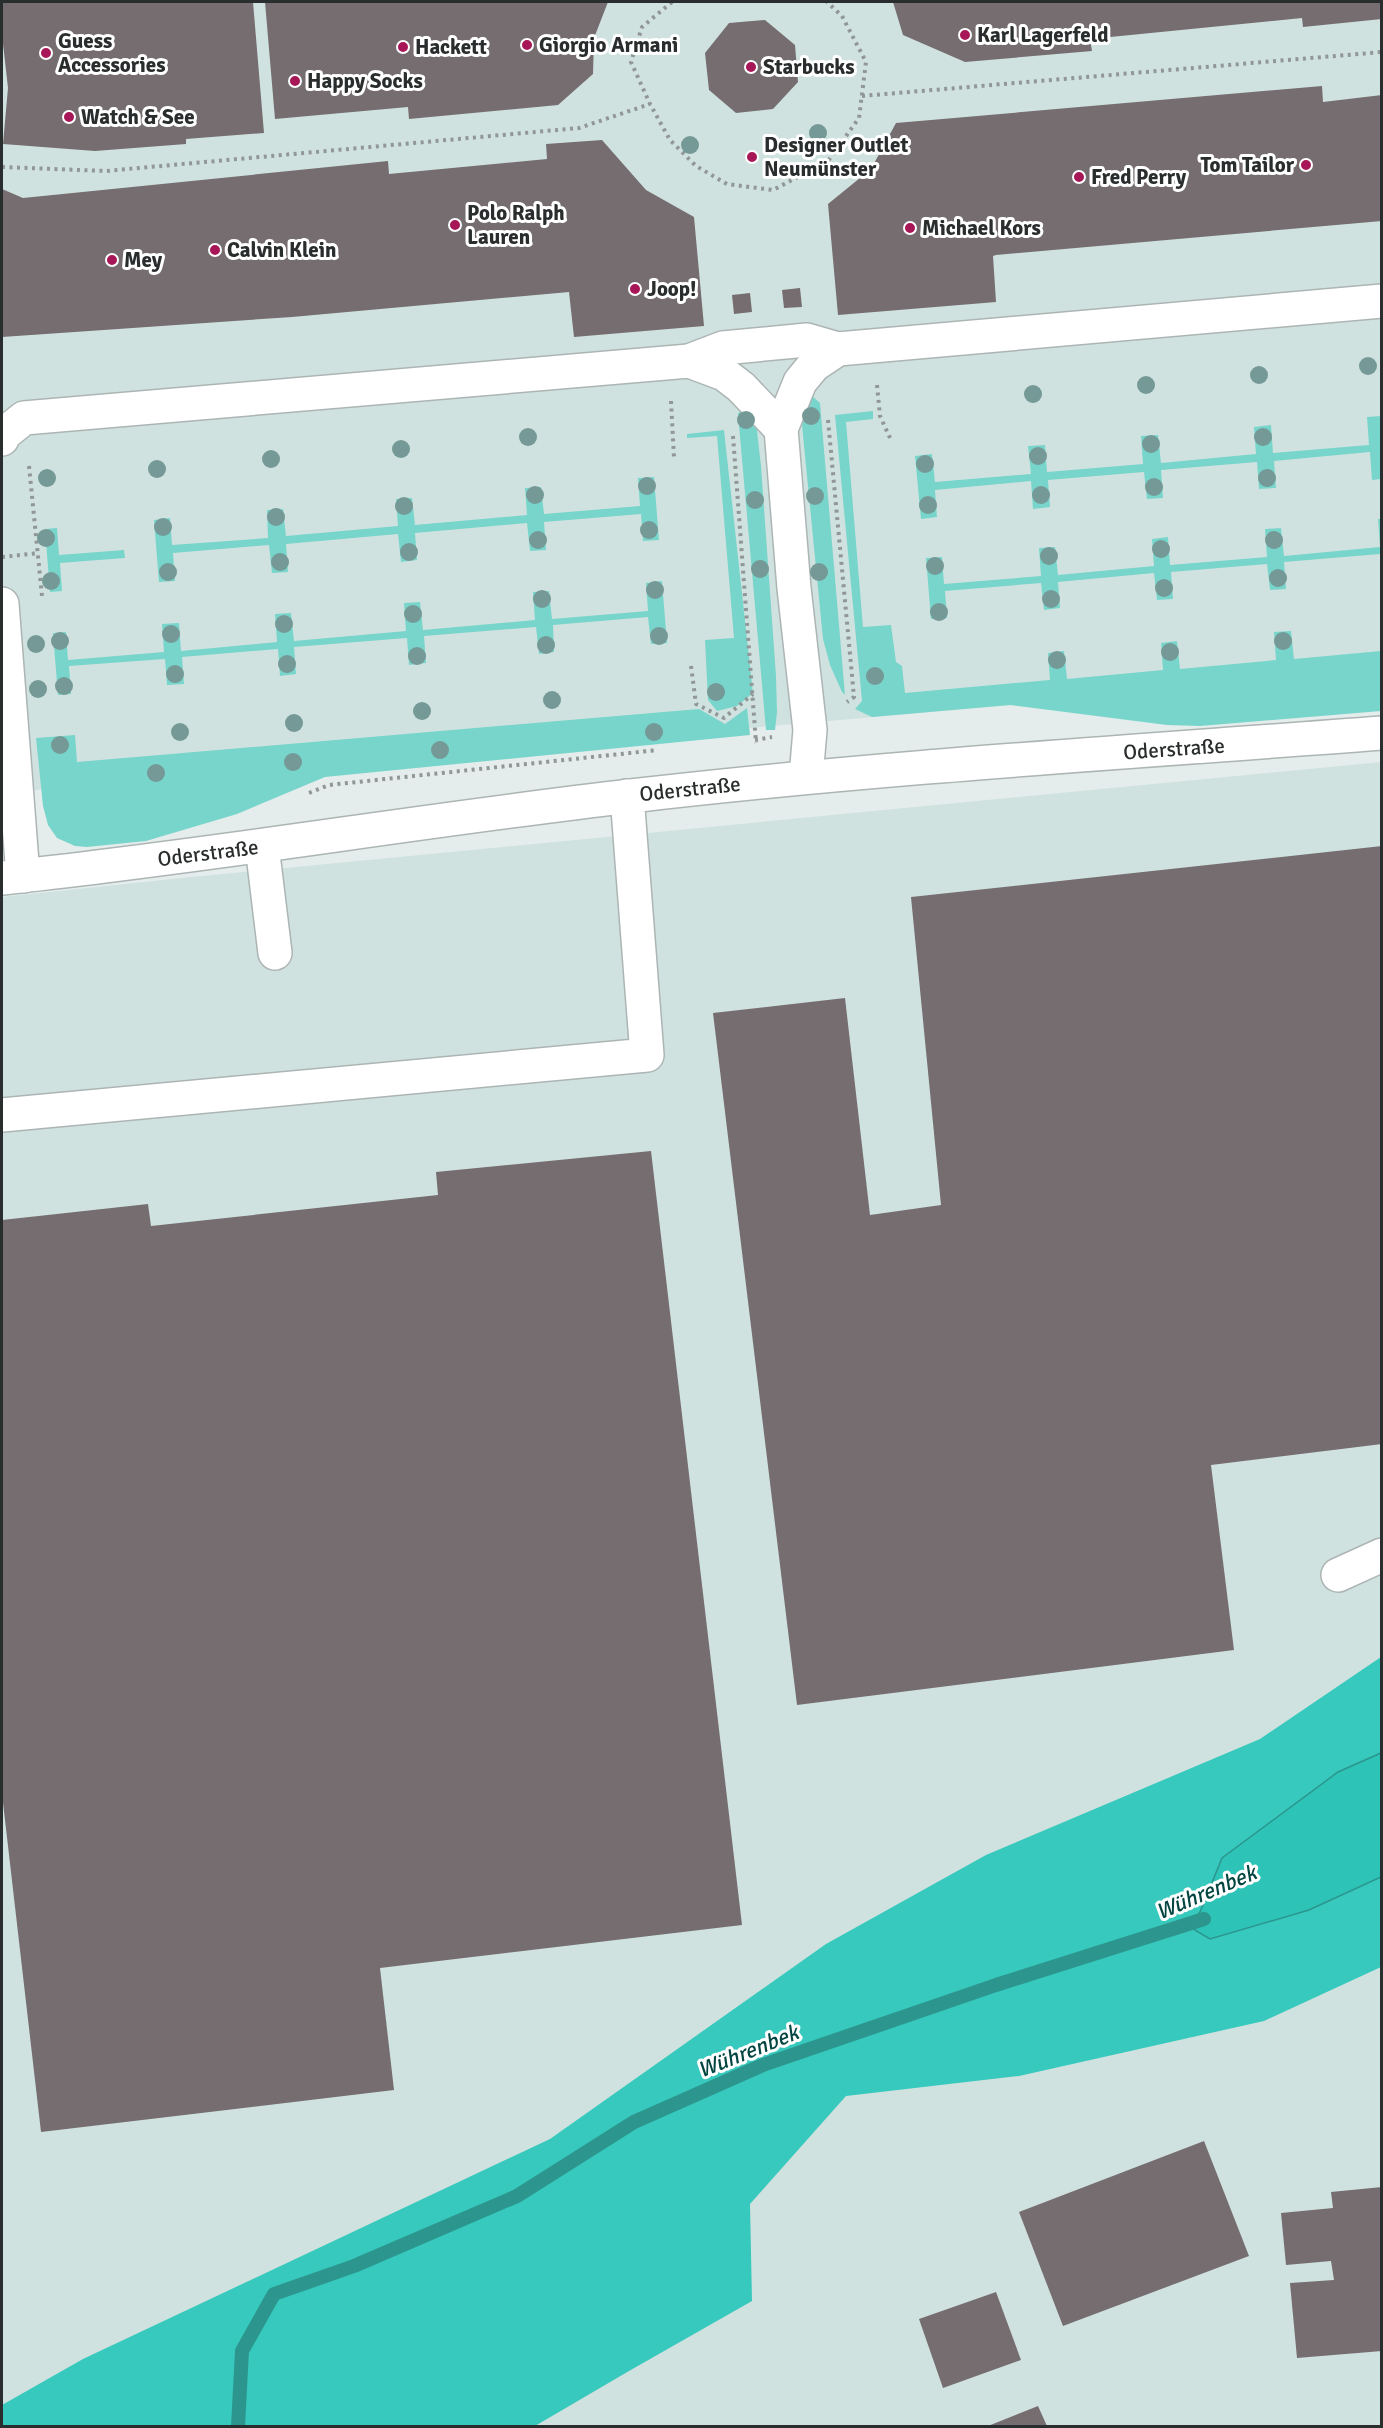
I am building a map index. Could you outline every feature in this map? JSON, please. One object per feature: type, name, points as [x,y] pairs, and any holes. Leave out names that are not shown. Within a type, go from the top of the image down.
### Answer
[{"type":"street","points":[[2,439],[4,434],[24,418],[689,361],[723,348],[807,340],[838,349],[1382,301]]},
{"type":"street","points":[[806,777],[810,730],[794,588],[781,429],[800,382],[814,365],[838,349]]},
{"type":"street","points":[[689,361],[724,374],[741,387],[781,429]]},
{"type":"street","points":[[2,604],[12,877]]},
{"type":"street","name":"Oderstraße","points":[[12,877],[262,846],[627,796],[806,777],[1382,733]]},
{"type":"street","points":[[2,1115],[647,1055],[627,796]]},
{"type":"street","points":[[262,846],[275,953]]},
{"type":"street","points":[[1338,1575],[1382,1555]]},
{"type":"path","points":[[672,2],[642,27],[631,62],[650,104],[670,140],[696,166],[727,184],[773,190],[828,161],[859,118],[866,62],[842,16],[827,2]]},
{"type":"path","points":[[861,96],[1382,52]]},
{"type":"path","points":[[2,167],[106,171],[579,128],[650,104]]},
{"type":"path","points":[[877,384],[880,416],[890,438]]},
{"type":"path","points":[[674,458],[671,401],[681,400]]},
{"type":"path","points":[[29,462],[43,601]]},
{"type":"path","points":[[2,557],[39,553]]},
{"type":"path","points":[[691,666],[696,704],[724,718],[754,693]]},
{"type":"path","points":[[744,742],[810,730],[854,697]]},
{"type":"path","points":[[309,793],[329,784],[661,750]]},
{"type":"shaded area","points":[[2,2],[1381,2],[1381,673],[2,793]]},
{"type":"shaded area","points":[[812,396],[820,403],[845,695],[830,665],[823,639],[802,425]]},
{"type":"shaded area","points":[[747,403],[756,422],[761,466],[776,676],[775,730],[766,730],[738,414]]},
{"type":"shaded area","points":[[873,411],[873,419],[846,422],[863,627],[891,625],[896,662],[902,666],[905,693],[1050,680],[1048,653],[1064,651],[1067,679],[1163,670],[1161,643],[1177,641],[1180,669],[1276,660],[1274,632],[1291,631],[1294,659],[1381,651],[1381,711],[1200,726],[1167,725],[1010,705],[872,717],[855,709],[862,701],[835,415]]},
{"type":"shaded area","points":[[1381,416],[1381,479],[1372,480],[1370,452],[1274,461],[1276,488],[1259,489],[1257,462],[1161,470],[1163,498],[1147,499],[1144,472],[1048,480],[1050,507],[1033,509],[1031,481],[935,490],[937,517],[921,519],[915,456],[932,454],[935,482],[1031,474],[1028,446],[1045,445],[1047,472],[1143,464],[1141,436],[1158,435],[1161,463],[1256,454],[1254,427],[1271,425],[1273,453],[1369,445],[1367,417]]},
{"type":"shaded area","points":[[724,430],[753,693],[737,706],[717,711],[708,700],[705,640],[734,638],[717,436],[687,438],[687,434]]},
{"type":"shaded area","points":[[654,477],[659,540],[643,541],[641,514],[544,522],[546,550],[530,551],[527,523],[415,533],[417,560],[401,562],[398,534],[286,544],[288,572],[272,573],[269,545],[173,553],[175,581],[159,582],[154,520],[170,518],[172,545],[268,538],[267,510],[283,509],[286,536],[398,526],[396,499],[412,498],[415,525],[527,515],[525,488],[541,487],[544,514],[640,506],[638,478]]},
{"type":"shaded area","points":[[1378,519],[1381,519],[1381,566],[1380,554],[1284,562],[1286,589],[1270,590],[1267,564],[1171,572],[1173,599],[1157,600],[1154,573],[1058,582],[1060,608],[1044,610],[1041,583],[945,591],[947,618],[931,619],[926,558],[942,557],[944,584],[1041,576],[1039,548],[1055,547],[1058,575],[1154,566],[1152,539],[1168,537],[1170,565],[1267,557],[1265,529],[1281,528],[1284,556],[1380,547]]},
{"type":"shaded area","points":[[57,528],[59,555],[124,550],[125,558],[60,563],[62,591],[50,592],[45,529]]},
{"type":"shaded area","points":[[662,581],[667,643],[651,644],[648,617],[553,625],[554,652],[539,654],[536,627],[424,636],[426,663],[409,665],[407,638],[294,647],[296,674],[280,676],[278,649],[182,657],[184,684],[167,685],[165,659],[69,666],[71,694],[58,695],[53,633],[66,632],[68,660],[164,652],[162,624],[179,623],[181,651],[277,642],[275,614],[291,613],[294,641],[406,631],[404,603],[420,602],[423,630],[535,620],[533,592],[549,591],[552,619],[648,611],[646,583]]},
{"type":"shaded area","points":[[747,708],[750,735],[325,777],[237,814],[146,841],[87,847],[75,846],[57,838],[48,825],[43,806],[36,738],[75,735],[77,762],[699,709],[725,724]]},
{"type":"shaded area","points":[[1381,762],[1381,2426],[2,2426],[2,897]]},
{"type":"shaded area","points":[[1381,1657],[1381,1967],[1264,2021],[1019,2076],[846,2096],[750,2204],[752,2301],[535,2426],[2,2426],[2,2405],[83,2359],[550,2139],[826,1944],[986,1855],[1260,1739]]},
{"type":"shaded area","points":[[1381,1753],[1381,1877],[1309,1910],[1210,1939],[1188,1926],[1200,1912],[1222,1858],[1338,1772]]},
{"type":"building","points":[[2,2],[253,2],[264,133],[186,139],[186,144],[95,151],[3,144],[8,88],[2,35]]},
{"type":"building","points":[[265,2],[608,2],[594,38],[593,74],[558,105],[409,119],[408,107],[275,119]]},
{"type":"building","points":[[893,2],[1382,2],[1382,19],[1303,27],[1302,18],[1090,39],[1092,51],[965,62],[903,35]]},
{"type":"building","name":"Starbucks","points":[[765,20],[795,45],[798,82],[773,109],[736,113],[709,90],[705,53],[729,23]]},
{"type":"building","points":[[1322,86],[1323,102],[1382,95],[1382,221],[996,255],[993,256],[996,302],[838,315],[828,204],[871,169],[896,123]]},
{"type":"building","points":[[602,140],[646,190],[694,217],[704,326],[574,337],[569,292],[292,317],[2,337],[2,189],[23,198],[388,161],[389,174],[547,159],[546,144]]},
{"type":"building","points":[[800,288],[802,307],[784,308],[782,290]]},
{"type":"building","points":[[750,293],[752,312],[734,314],[732,295]]},
{"type":"building","points":[[1382,846],[1382,1444],[1211,1465],[1234,1650],[797,1705],[713,1013],[845,998],[870,1215],[941,1205],[911,897]]},
{"type":"building","points":[[651,1151],[742,1925],[380,1968],[394,2090],[41,2132],[2,1794],[2,1220],[148,1204],[151,1226],[438,1195],[436,1172]]},
{"type":"building","points":[[1204,2141],[1249,2256],[1063,2326],[1019,2212]]},
{"type":"building","points":[[1382,2187],[1382,2351],[1297,2358],[1290,2283],[1334,2280],[1331,2261],[1286,2265],[1281,2213],[1333,2208],[1331,2192]]},
{"type":"building","points":[[996,2292],[1021,2360],[943,2388],[919,2319]]},
{"type":"building","points":[[1038,2406],[1047,2426],[988,2426]]},
{"type":"waterway","name":"Wührenbek","points":[[238,2426],[242,2351],[274,2294],[354,2266],[517,2196],[634,2122],[763,2065],[996,1985],[1204,1919]]},
{"type":"place","name":"Karl Lagerfeld","points":[[965,35]]},
{"type":"place","name":"Giorgio Armani","points":[[527,45]]},
{"type":"place","name":"Hackett","points":[[403,47]]},
{"type":"place","name":"Guess Accessories","points":[[46,53]]},
{"type":"place","name":"Starbucks","points":[[751,67]]},
{"type":"place","name":"Happy Socks","points":[[295,81]]},
{"type":"place","name":"Watch & See","points":[[69,117]]},
{"type":"place","name":"Designer Outlet Neumünster","points":[[752,157]]},
{"type":"place","name":"Tom Tailor","points":[[1306,165]]},
{"type":"place","name":"Fred Perry","points":[[1079,177]]},
{"type":"place","name":"Polo Ralph Lauren","points":[[455,225]]},
{"type":"place","name":"Michael Kors","points":[[910,228]]},
{"type":"place","name":"Calvin Klein","points":[[215,250]]},
{"type":"place","name":"Mey","points":[[112,260]]},
{"type":"place","name":"Joop!","points":[[635,289]]}]
